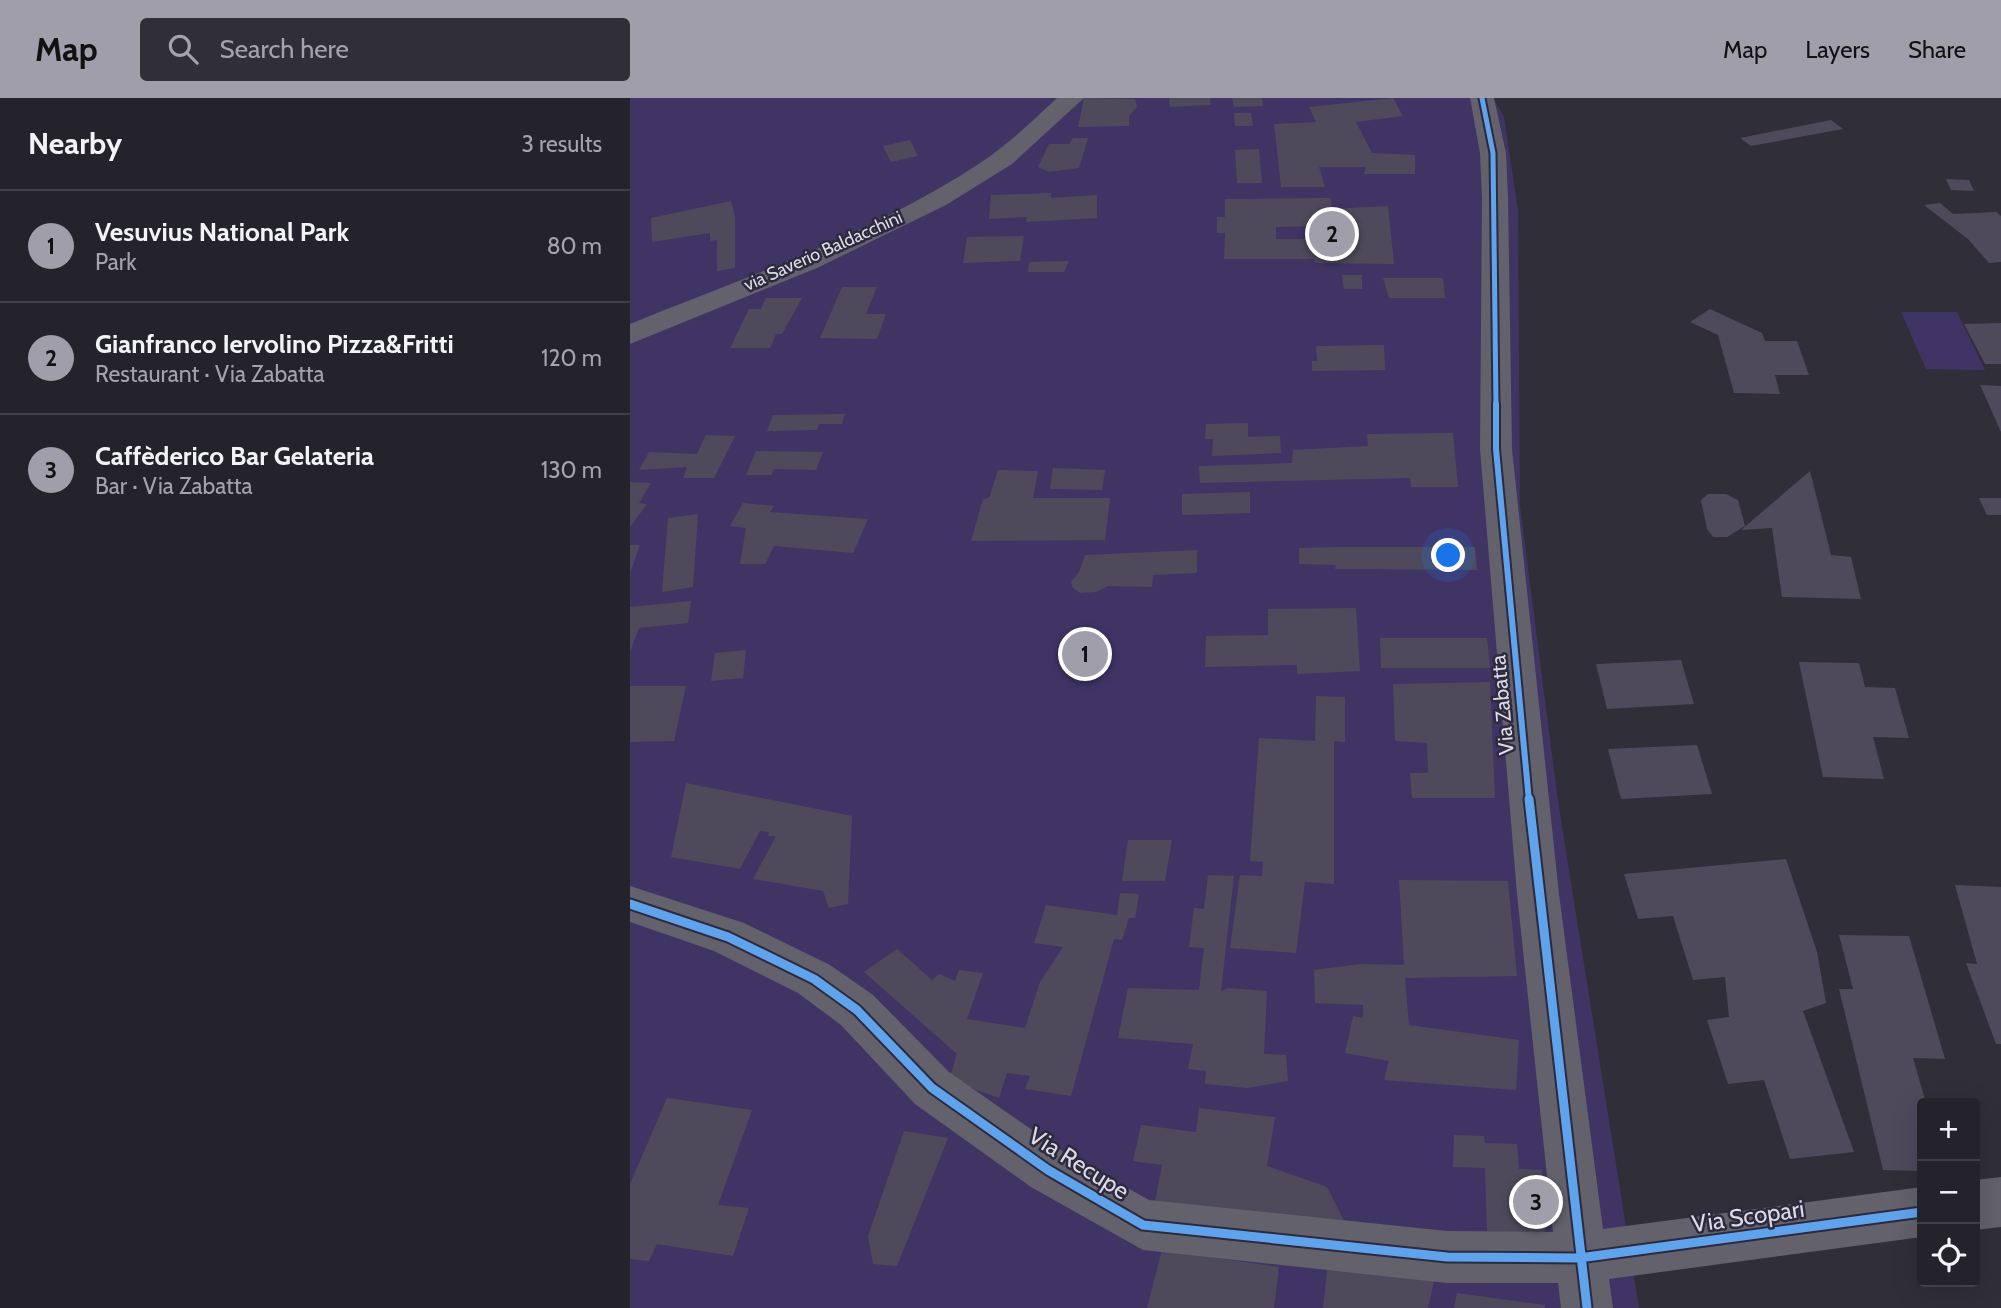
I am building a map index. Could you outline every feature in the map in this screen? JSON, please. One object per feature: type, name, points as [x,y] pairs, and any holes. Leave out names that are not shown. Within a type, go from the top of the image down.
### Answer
[{"type":"street","name":"via Saverio Baldacchini","points":[[630,335],[861,238],[955,188],[1007,156],[1072,98]]},
{"type":"street","name":"Via Zabatta","points":[[1482,98],[1493,153],[1495,198],[1496,449],[1536,881],[1587,1308]]},
{"type":"street","name":"Via Recupe","points":[[630,904],[728,937],[814,979],[858,1010],[932,1088],[1048,1170],[1143,1225],[1447,1257],[1579,1258]]},
{"type":"street","points":[[1980,1204],[2001,1202]]},
{"type":"street","name":"Via Scopari","points":[[1579,1258],[1917,1213]]},
{"type":"shaded area","points":[[630,98],[1493,98],[1504,117],[1518,210],[1520,506],[1558,801],[1639,1308],[630,1308]]},
{"type":"shaded area","points":[[1901,312],[1957,312],[1985,370],[1926,369]]},
{"type":"building","points":[[1084,98],[1135,99],[1137,107],[1129,116],[1129,126],[1078,127]]},
{"type":"building","points":[[1169,98],[1210,98],[1211,105],[1170,107]]},
{"type":"building","points":[[1232,98],[1262,98],[1263,106],[1234,107]]},
{"type":"building","points":[[1393,98],[1403,116],[1356,122],[1372,153],[1415,155],[1415,174],[1364,174],[1366,167],[1319,167],[1325,187],[1281,187],[1274,124],[1316,122],[1309,107]]},
{"type":"building","points":[[1234,113],[1251,113],[1253,126],[1235,126]]},
{"type":"building","points":[[1831,120],[1843,129],[1751,146],[1740,138]]},
{"type":"building","points":[[1073,138],[1088,138],[1079,168],[1049,172],[1038,167],[1049,144],[1069,144]]},
{"type":"building","points":[[910,140],[918,156],[891,162],[883,146]]},
{"type":"building","points":[[1259,149],[1262,183],[1237,183],[1235,150]]},
{"type":"building","points":[[1946,179],[1969,180],[1974,191],[1951,190]]},
{"type":"building","points":[[1051,193],[1051,198],[1097,195],[1097,218],[1026,222],[1027,217],[989,219],[991,195]]},
{"type":"building","points":[[1331,198],[1331,209],[1388,206],[1394,264],[1315,263],[1314,259],[1224,259],[1225,233],[1217,233],[1217,217],[1225,217],[1225,199]],"holes":[[[1318,226],[1319,239],[1276,239],[1276,227]]]},
{"type":"building","points":[[731,201],[735,217],[735,268],[717,271],[717,240],[710,241],[710,233],[652,242],[651,218]]},
{"type":"building","points":[[1940,203],[1953,214],[1996,212],[2001,216],[2001,262],[1989,263],[1968,239],[1924,205]]},
{"type":"building","points":[[1024,236],[1020,261],[963,263],[967,237]]},
{"type":"building","points":[[1069,261],[1064,272],[1028,272],[1029,262]]},
{"type":"building","points":[[1342,275],[1362,275],[1362,289],[1344,289]]},
{"type":"building","points":[[1383,278],[1443,278],[1445,298],[1389,298]]},
{"type":"building","points":[[842,287],[877,287],[866,314],[886,314],[877,339],[820,338]]},
{"type":"building","points":[[766,298],[802,298],[782,334],[776,334],[770,348],[730,348],[749,309],[761,309]]},
{"type":"building","points":[[1710,309],[1762,333],[1765,341],[1797,341],[1809,375],[1775,375],[1780,394],[1734,393],[1718,335],[1690,322]]},
{"type":"building","points":[[2001,323],[2001,364],[1985,364],[1964,324]]},
{"type":"building","points":[[1384,345],[1385,370],[1312,371],[1312,361],[1317,361],[1316,346]]},
{"type":"building","points":[[1980,385],[2001,386],[2001,432]]},
{"type":"building","points":[[845,414],[842,424],[819,424],[817,430],[767,431],[773,415]]},
{"type":"building","points":[[1248,423],[1248,437],[1280,436],[1281,453],[1212,456],[1213,439],[1205,439],[1206,424]]},
{"type":"building","points":[[1453,433],[1458,487],[1411,487],[1410,478],[1200,483],[1199,466],[1292,463],[1293,450],[1368,446],[1367,434]]},
{"type":"building","points":[[706,435],[735,436],[714,478],[683,478],[687,467],[639,470],[649,452],[697,454]]},
{"type":"building","points":[[756,451],[823,452],[816,470],[774,469],[771,475],[746,475]]},
{"type":"building","points":[[1053,468],[1105,470],[1102,490],[1050,489]]},
{"type":"building","points":[[998,470],[1038,471],[1033,498],[1110,498],[1105,540],[971,541],[983,499],[989,498]]},
{"type":"building","points":[[1810,471],[1831,555],[1851,557],[1861,599],[1782,597],[1772,528],[1741,530]]},
{"type":"building","points":[[630,482],[651,483],[639,503],[647,504],[630,527]]},
{"type":"building","points":[[1250,492],[1250,513],[1182,515],[1182,494]]},
{"type":"building","points":[[1708,494],[1726,494],[1738,500],[1745,526],[1727,537],[1713,537],[1707,529],[1701,500]]},
{"type":"building","points":[[1979,498],[2001,498],[2001,515],[1987,515]]},
{"type":"building","points":[[743,503],[774,506],[770,512],[868,519],[853,553],[774,546],[765,564],[740,564],[746,528],[730,526]]},
{"type":"building","points":[[698,514],[693,587],[662,592],[668,518]]},
{"type":"building","points":[[630,545],[640,545],[630,573]]},
{"type":"building","points":[[1475,547],[1477,570],[1335,569],[1336,565],[1299,564],[1299,548]]},
{"type":"building","points":[[1197,550],[1197,573],[1153,575],[1152,587],[1108,586],[1096,592],[1080,593],[1073,588],[1071,582],[1079,572],[1085,555]]},
{"type":"building","points":[[691,601],[688,623],[639,628],[630,652],[630,607]]},
{"type":"building","points":[[1356,608],[1360,671],[1297,674],[1297,665],[1205,667],[1206,636],[1268,635],[1268,609]]},
{"type":"building","points":[[1380,638],[1487,638],[1490,668],[1381,668]]},
{"type":"building","points":[[746,650],[743,678],[711,681],[715,653]]},
{"type":"building","points":[[1681,660],[1694,704],[1607,709],[1596,664]]},
{"type":"building","points":[[1799,662],[1859,663],[1865,687],[1895,688],[1909,738],[1873,737],[1884,779],[1823,777]]},
{"type":"building","points":[[1490,682],[1495,798],[1412,798],[1410,773],[1428,773],[1427,743],[1395,741],[1393,684]]},
{"type":"building","points":[[630,686],[686,686],[674,741],[630,742]]},
{"type":"building","points":[[1316,696],[1345,697],[1345,742],[1334,741],[1334,884],[1305,882],[1296,953],[1230,948],[1240,875],[1262,876],[1263,862],[1250,861],[1259,738],[1315,741]]},
{"type":"building","points":[[1697,745],[1712,794],[1621,799],[1608,749]]},
{"type":"building","points":[[686,783],[852,816],[848,904],[829,908],[823,891],[753,879],[776,836],[768,836],[769,832],[760,831],[740,869],[671,857]]},
{"type":"building","points":[[1128,840],[1172,840],[1165,881],[1122,881]]},
{"type":"building","points":[[1786,859],[1817,952],[1826,1003],[1803,1011],[1854,1152],[1790,1159],[1764,1080],[1728,1084],[1707,1020],[1729,1017],[1725,977],[1693,980],[1673,916],[1638,919],[1624,874]]},
{"type":"building","points":[[1208,875],[1234,876],[1221,991],[1228,988],[1267,991],[1264,1054],[1286,1055],[1288,1081],[1247,1088],[1205,1084],[1206,1071],[1188,1069],[1193,1044],[1118,1038],[1128,988],[1199,990],[1204,948],[1189,947],[1194,908],[1204,909]]},
{"type":"building","points":[[1399,880],[1508,881],[1517,976],[1405,978],[1409,1025],[1519,1040],[1516,1090],[1384,1080],[1389,1061],[1345,1053],[1353,1016],[1363,1018],[1363,1005],[1315,1003],[1314,970],[1361,964],[1404,965]]},
{"type":"building","points":[[1955,885],[2001,887],[2001,1044],[1996,1044],[1966,963],[1977,964]]},
{"type":"building","points":[[1120,893],[1139,894],[1135,918],[1129,918],[1122,940],[1114,939],[1071,1096],[1025,1089],[1030,1076],[1007,1073],[999,1098],[949,1080],[957,1054],[864,972],[897,949],[932,980],[939,974],[955,981],[959,970],[983,973],[967,1019],[1025,1028],[1040,982],[1063,947],[1034,943],[1046,905],[1117,915]]},
{"type":"building","points":[[1839,935],[1909,936],[1945,1059],[1913,1058],[1925,1098],[1917,1098],[1917,1171],[1883,1170],[1839,989],[1853,989]]},
{"type":"building","points":[[667,1098],[752,1110],[718,1205],[749,1208],[733,1256],[657,1244],[649,1261],[630,1259],[630,1184]]},
{"type":"building","points":[[1199,1108],[1275,1117],[1267,1166],[1327,1187],[1349,1231],[1154,1207],[1162,1165],[1133,1161],[1141,1125],[1196,1132]]},
{"type":"building","points":[[904,1131],[948,1138],[897,1266],[873,1264],[868,1236]]},
{"type":"building","points":[[1454,1135],[1484,1136],[1485,1143],[1517,1144],[1519,1169],[1542,1170],[1546,1243],[1487,1232],[1485,1168],[1453,1167]]},
{"type":"building","points":[[1162,1250],[1279,1267],[1274,1308],[1147,1308]]},
{"type":"building","points":[[1328,1262],[1435,1277],[1428,1308],[1323,1308]]},
{"type":"building","points":[[1457,1293],[1545,1305],[1545,1308],[1454,1308]]},
{"type":"cycle path","points":[[1482,98],[1493,153],[1495,198],[1496,449],[1538,894],[1587,1308]]},
{"type":"cycle path","points":[[630,904],[728,937],[814,979],[857,1010],[932,1088],[1048,1170],[1143,1225],[1447,1257],[1579,1258],[1917,1213]]},
{"type":"place","name":"Gianfranco Iervolino Pizza&Fritti","points":[[1332,234]]},
{"type":"place","name":"Vesuvius National Park","points":[[1085,654]]},
{"type":"place","name":"Caffèderico Bar Gelateria","points":[[1536,1202]]}]
